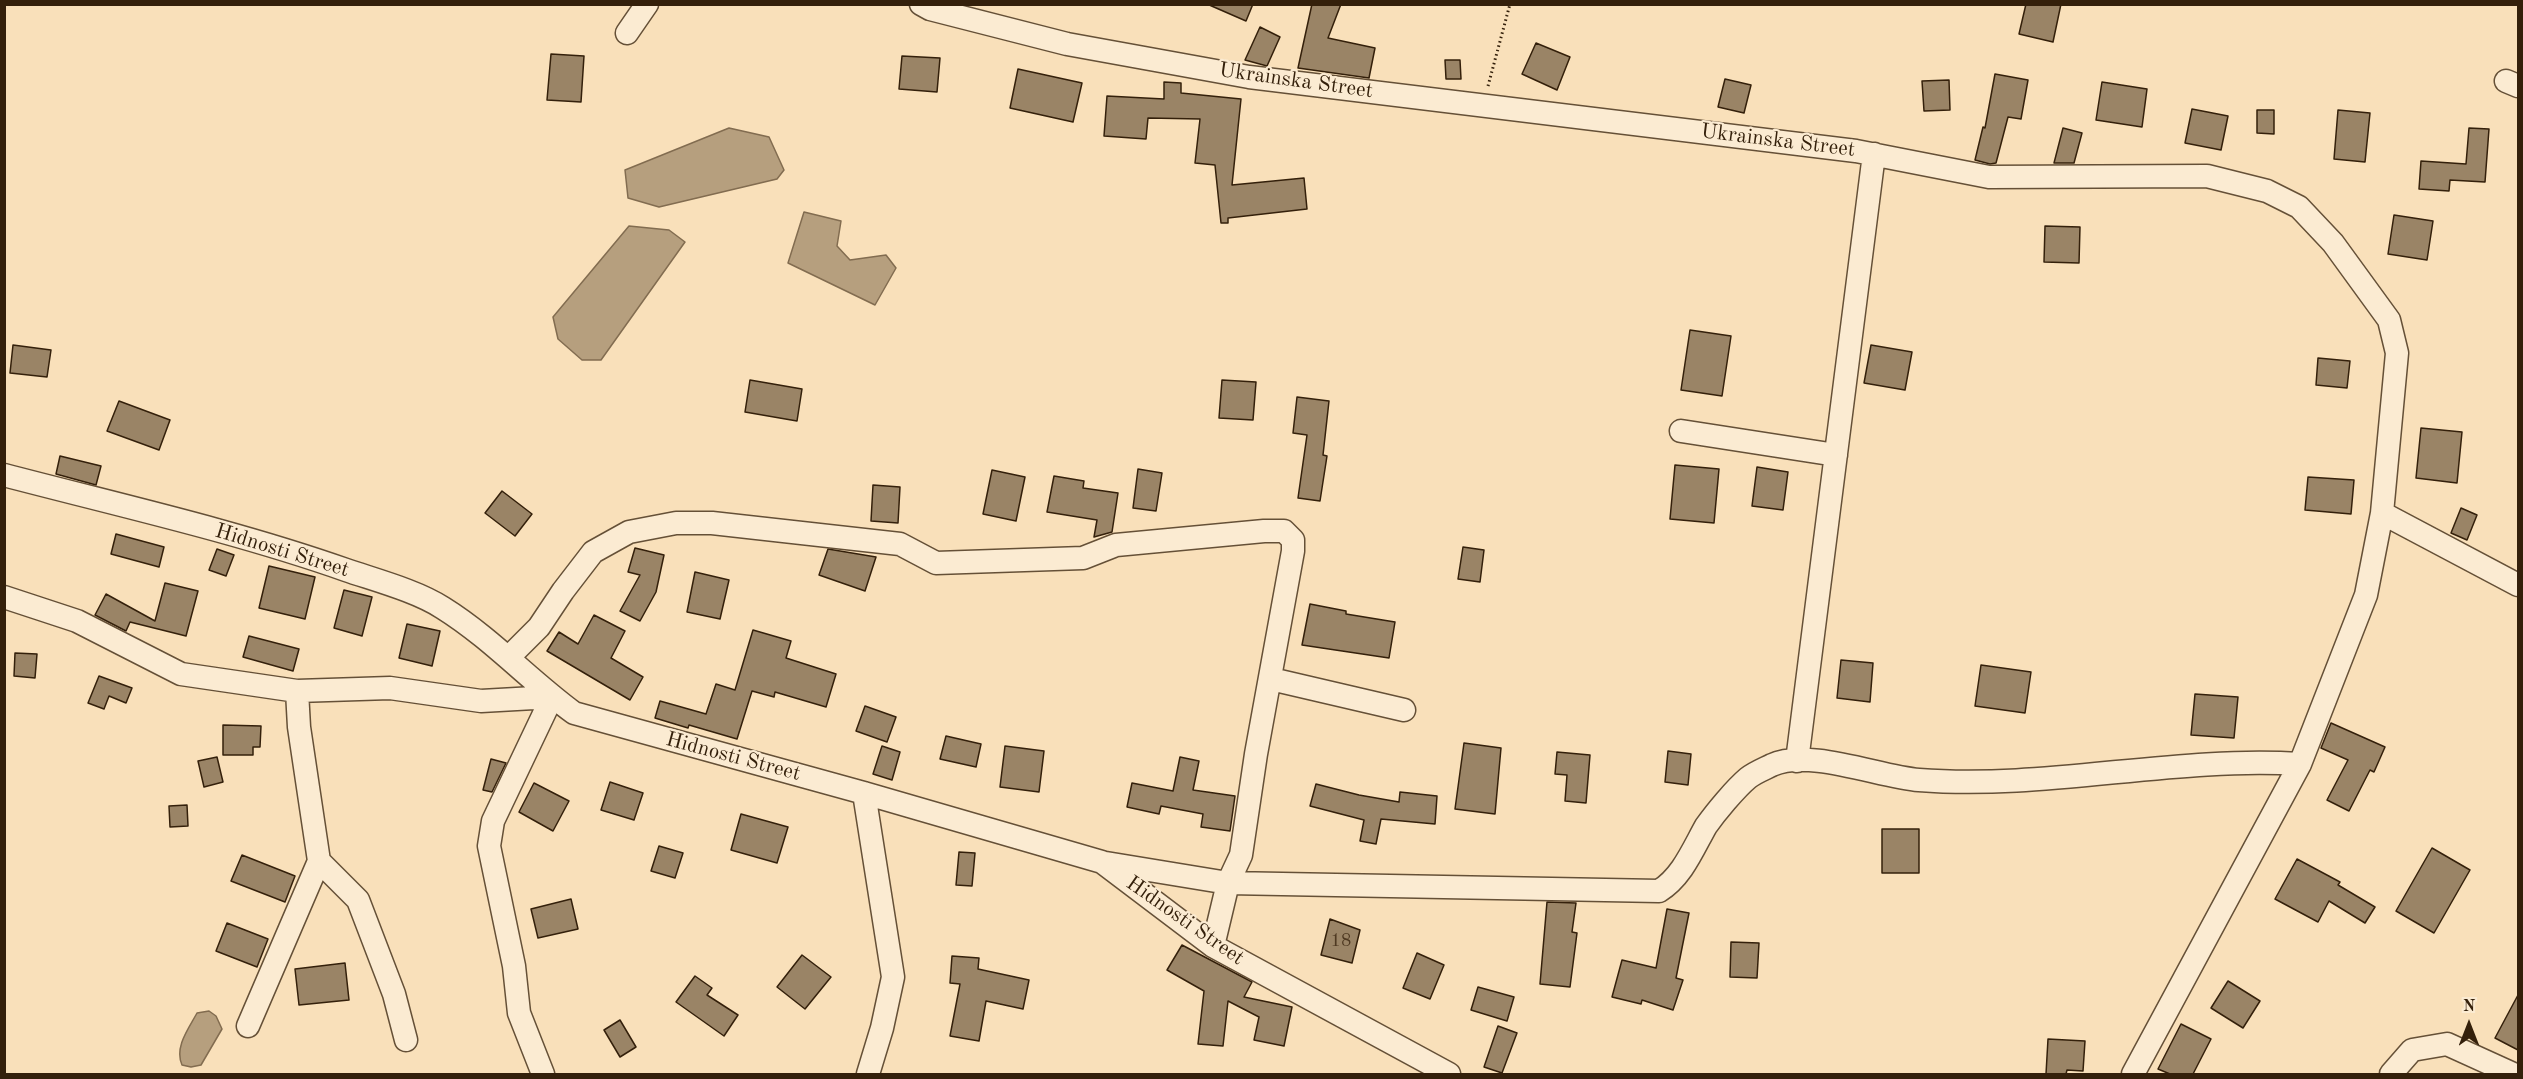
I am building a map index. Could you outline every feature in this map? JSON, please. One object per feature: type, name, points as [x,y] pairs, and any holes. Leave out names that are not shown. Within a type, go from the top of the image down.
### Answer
[{"type":"street","points":[[627,33],[647,4]]},
{"type":"street","name":"Ukrainska Street","points":[[928,6],[1067,44],[1238,75],[1874,154],[1989,177],[2207,176],[2267,191],[2299,207],[2333,243],[2389,320],[2397,353],[2382,513],[2366,595],[2300,764],[2133,1074]]},
{"type":"street","points":[[1797,761],[1874,154]]},
{"type":"street","points":[[1681,431],[1836,454]]},
{"type":"street","name":"Hidnosti Street","points":[[4,475],[293,551],[442,607],[508,657],[552,698],[574,713],[1102,862],[1213,946],[1449,1074]]},
{"type":"street","points":[[2382,513],[2518,585]]},
{"type":"street","points":[[508,657],[539,627],[593,552],[629,532],[676,523],[723,524],[900,544],[936,563],[1083,558],[1116,545],[1284,531],[1293,540],[1293,551],[1241,855],[1228,883],[1213,946]]},
{"type":"street","points":[[4,597],[77,621],[181,674],[297,691],[390,688],[481,700],[552,698],[493,821],[489,846],[514,966],[519,1013],[543,1074]]},
{"type":"street","points":[[1270,679],[1404,710]]},
{"type":"street","points":[[248,1026],[319,861],[299,727],[297,691]]},
{"type":"street","points":[[1102,862],[1228,883],[1659,891],[1671,884],[1708,823],[1748,777],[1775,764],[1797,761],[1845,764],[1917,780],[2009,782],[2171,768],[2273,762],[2300,764]]},
{"type":"street","points":[[864,793],[893,977],[882,1028],[868,1074]]},
{"type":"street","points":[[319,861],[357,900],[394,994],[406,1040]]},
{"type":"street","points":[[2391,1074],[2412,1050],[2447,1044],[2513,1074]]},
{"type":"path","points":[[1483,105],[1510,4]]},
{"type":"shaded area","points":[[729,128],[769,137],[784,170],[777,179],[659,207],[628,198],[625,170]]},
{"type":"shaded area","points":[[804,212],[841,221],[837,246],[850,260],[886,255],[896,268],[875,305],[788,263]]},
{"type":"shaded area","points":[[629,226],[669,230],[685,242],[601,360],[582,360],[558,339],[553,317]]},
{"type":"shaded area","points":[[209,1011],[216,1016],[222,1029],[201,1065],[191,1067],[182,1065],[180,1051],[187,1031],[197,1013]]},
{"type":"building","points":[[1207,4],[1253,4],[1246,21]]},
{"type":"building","points":[[1312,4],[1341,4],[1328,38],[1375,48],[1369,78],[1298,68]]},
{"type":"building","points":[[2026,4],[2061,4],[2053,42],[2019,34]]},
{"type":"building","points":[[1260,27],[1280,37],[1267,66],[1245,60]]},
{"type":"building","points":[[1536,43],[1570,57],[1557,90],[1522,74]]},
{"type":"building","points":[[551,54],[584,56],[581,102],[547,100]]},
{"type":"building","points":[[902,56],[940,58],[937,92],[899,89]]},
{"type":"building","points":[[1445,60],[1460,60],[1461,79],[1446,79]]},
{"type":"building","points":[[1018,69],[1082,83],[1073,122],[1010,108]]},
{"type":"building","points":[[1995,74],[2028,80],[2021,119],[2008,117],[1996,163],[1990,164],[1975,160],[1983,127],[1985,128]]},
{"type":"building","points":[[1725,79],[1751,85],[1744,113],[1718,107]]},
{"type":"building","points":[[1949,80],[1950,110],[1924,111],[1922,81]]},
{"type":"building","points":[[1164,82],[1181,83],[1181,93],[1241,99],[1232,185],[1304,178],[1307,209],[1228,218],[1228,223],[1221,223],[1215,165],[1195,163],[1200,119],[1148,118],[1146,139],[1104,136],[1107,96],[1164,99]]},
{"type":"building","points":[[2102,82],[2147,89],[2142,127],[2096,120]]},
{"type":"building","points":[[2192,109],[2228,116],[2221,150],[2185,143]]},
{"type":"building","points":[[2257,110],[2274,110],[2274,134],[2257,133]]},
{"type":"building","points":[[2338,110],[2370,113],[2365,162],[2334,159]]},
{"type":"building","points":[[2063,128],[2082,133],[2074,163],[2054,163]]},
{"type":"building","points":[[2469,128],[2489,129],[2485,182],[2450,180],[2449,191],[2419,189],[2421,161],[2466,164]]},
{"type":"building","points":[[2394,215],[2433,221],[2427,260],[2388,254]]},
{"type":"building","points":[[2045,226],[2080,227],[2079,263],[2044,262]]},
{"type":"building","points":[[1690,330],[1731,336],[1722,396],[1681,390]]},
{"type":"building","points":[[13,345],[51,350],[47,377],[10,373]]},
{"type":"building","points":[[1871,345],[1912,352],[1905,390],[1864,383]]},
{"type":"building","points":[[2318,358],[2350,361],[2347,388],[2316,385]]},
{"type":"building","points":[[750,380],[802,389],[797,421],[745,412]]},
{"type":"building","points":[[1222,380],[1256,382],[1253,420],[1219,418]]},
{"type":"building","points":[[1297,397],[1329,401],[1323,455],[1327,456],[1320,501],[1298,498],[1307,435],[1293,433]]},
{"type":"building","points":[[119,401],[170,420],[159,450],[107,431]]},
{"type":"building","points":[[2421,428],[2462,432],[2457,483],[2416,478]]},
{"type":"building","points":[[60,456],[101,466],[96,485],[56,474]]},
{"type":"building","points":[[1675,465],[1719,469],[1714,523],[1670,519]]},
{"type":"building","points":[[1757,467],[1788,472],[1783,510],[1752,506]]},
{"type":"building","points":[[1138,469],[1162,473],[1156,511],[1133,508]]},
{"type":"building","points":[[992,470],[1025,477],[1016,521],[983,514]]},
{"type":"building","points":[[1054,476],[1084,481],[1083,488],[1118,493],[1112,532],[1094,537],[1097,520],[1047,512]]},
{"type":"building","points":[[2308,477],[2354,480],[2351,514],[2305,510]]},
{"type":"building","points":[[873,485],[900,487],[898,523],[871,521]]},
{"type":"building","points":[[502,491],[532,514],[515,536],[485,513]]},
{"type":"building","points":[[2461,508],[2477,515],[2467,540],[2451,533]]},
{"type":"building","points":[[116,534],[164,547],[159,567],[111,554]]},
{"type":"building","points":[[1463,547],[1484,550],[1480,582],[1458,579]]},
{"type":"building","points":[[635,548],[664,555],[656,592],[640,621],[620,611],[640,575],[628,572]]},
{"type":"building","points":[[217,549],[234,555],[226,576],[209,570]]},
{"type":"building","points":[[828,549],[876,557],[865,591],[819,575]]},
{"type":"building","points":[[269,566],[315,577],[305,619],[259,608]]},
{"type":"building","points":[[695,572],[729,580],[720,619],[687,612]]},
{"type":"building","points":[[165,583],[198,591],[186,636],[130,622],[126,631],[95,615],[106,594],[155,621]]},
{"type":"building","points":[[344,590],[372,597],[362,636],[334,628]]},
{"type":"building","points":[[1310,604],[1346,611],[1346,614],[1395,622],[1389,658],[1302,645]]},
{"type":"building","points":[[594,615],[625,631],[611,658],[643,677],[630,700],[547,651],[559,632],[578,644]]},
{"type":"building","points":[[407,624],[440,631],[432,666],[399,658]]},
{"type":"building","points":[[753,630],[791,641],[786,658],[836,674],[826,707],[775,692],[774,697],[752,691],[737,739],[655,718],[660,701],[706,714],[716,684],[735,690]]},
{"type":"building","points":[[249,636],[299,649],[293,671],[243,657]]},
{"type":"building","points":[[15,653],[37,654],[35,678],[14,676]]},
{"type":"building","points":[[1841,660],[1873,663],[1870,702],[1837,698]]},
{"type":"building","points":[[1981,665],[2031,672],[2025,713],[1975,706]]},
{"type":"building","points":[[99,676],[132,688],[126,703],[109,696],[104,709],[88,703]]},
{"type":"building","points":[[2195,694],[2238,697],[2234,738],[2191,735]]},
{"type":"building","points":[[865,706],[896,717],[887,742],[856,731]]},
{"type":"building","points":[[2331,723],[2385,747],[2374,772],[2370,770],[2349,811],[2327,800],[2348,760],[2321,748]]},
{"type":"building","points":[[223,725],[261,726],[260,747],[253,747],[253,755],[223,755]]},
{"type":"building","points":[[946,736],[981,744],[976,767],[940,759]]},
{"type":"building","points":[[1464,743],[1501,748],[1495,814],[1455,809]]},
{"type":"building","points":[[882,746],[900,752],[892,780],[873,774]]},
{"type":"building","points":[[1005,746],[1044,751],[1039,792],[1000,787]]},
{"type":"building","points":[[1668,751],[1691,754],[1688,785],[1665,782]]},
{"type":"building","points":[[1557,752],[1590,755],[1586,803],[1565,801],[1567,775],[1555,774]]},
{"type":"building","points":[[217,757],[223,782],[204,787],[198,761]]},
{"type":"building","points":[[1180,757],[1199,761],[1193,790],[1235,796],[1230,831],[1201,827],[1203,814],[1161,806],[1159,814],[1127,807],[1132,783],[1173,791]]},
{"type":"building","points":[[491,759],[506,763],[492,792],[483,790]]},
{"type":"building","points":[[610,782],[643,793],[634,820],[601,810]]},
{"type":"building","points":[[534,783],[569,801],[553,831],[519,812]]},
{"type":"building","points":[[1316,784],[1399,802],[1400,792],[1437,796],[1435,824],[1381,819],[1376,844],[1360,841],[1364,820],[1310,806]]},
{"type":"building","points":[[187,805],[188,826],[170,827],[169,806]]},
{"type":"building","points":[[741,814],[788,827],[777,863],[731,850]]},
{"type":"building","points":[[1882,829],[1919,829],[1919,873],[1882,873]]},
{"type":"building","points":[[659,846],[683,853],[675,878],[651,871]]},
{"type":"building","points":[[2432,848],[2470,870],[2434,933],[2396,911]]},
{"type":"building","points":[[959,852],[975,853],[972,886],[956,885]]},
{"type":"building","points":[[242,855],[295,876],[285,902],[231,881]]},
{"type":"building","points":[[2297,859],[2340,882],[2338,885],[2375,907],[2365,923],[2329,901],[2318,922],[2275,899]]},
{"type":"building","points":[[571,899],[578,929],[538,938],[531,909]]},
{"type":"building","points":[[1547,902],[1576,903],[1572,932],[1577,933],[1570,987],[1540,984]]},
{"type":"building","points":[[1667,909],[1689,913],[1676,978],[1683,980],[1673,1010],[1642,1000],[1641,1004],[1612,997],[1622,960],[1656,968]]},
{"type":"building","points":[[1330,919],[1360,930],[1352,963],[1321,955]]},
{"type":"building","points":[[227,923],[268,939],[257,967],[216,951]]},
{"type":"building","points":[[1731,942],[1759,943],[1757,978],[1730,977]]},
{"type":"building","points":[[1182,945],[1252,982],[1244,997],[1292,1007],[1284,1046],[1254,1040],[1259,1017],[1228,1001],[1223,1046],[1198,1044],[1204,991],[1167,970]]},
{"type":"building","points":[[1417,953],[1444,965],[1430,999],[1403,988]]},
{"type":"building","points":[[802,955],[831,977],[805,1009],[777,987]]},
{"type":"building","points":[[952,956],[979,958],[978,969],[1029,980],[1023,1009],[986,1001],[979,1041],[950,1036],[960,984],[950,983]]},
{"type":"building","points":[[345,963],[349,1000],[299,1005],[295,969]]},
{"type":"building","points":[[695,976],[712,988],[707,995],[738,1015],[724,1036],[676,1002]]},
{"type":"building","points":[[2228,981],[2260,1001],[2243,1028],[2211,1008]]},
{"type":"building","points":[[1478,987],[1514,997],[1507,1021],[1471,1010]]},
{"type":"building","points":[[2518,995],[2518,1050],[2495,1038]]},
{"type":"building","points":[[620,1020],[636,1047],[620,1057],[604,1030]]},
{"type":"building","points":[[2181,1024],[2211,1039],[2193,1074],[2170,1074],[2158,1069]]},
{"type":"building","points":[[1498,1026],[1517,1033],[1502,1073],[1484,1067]]},
{"type":"building","points":[[2048,1039],[2085,1041],[2083,1071],[2067,1070],[2066,1074],[2046,1074]]}]
